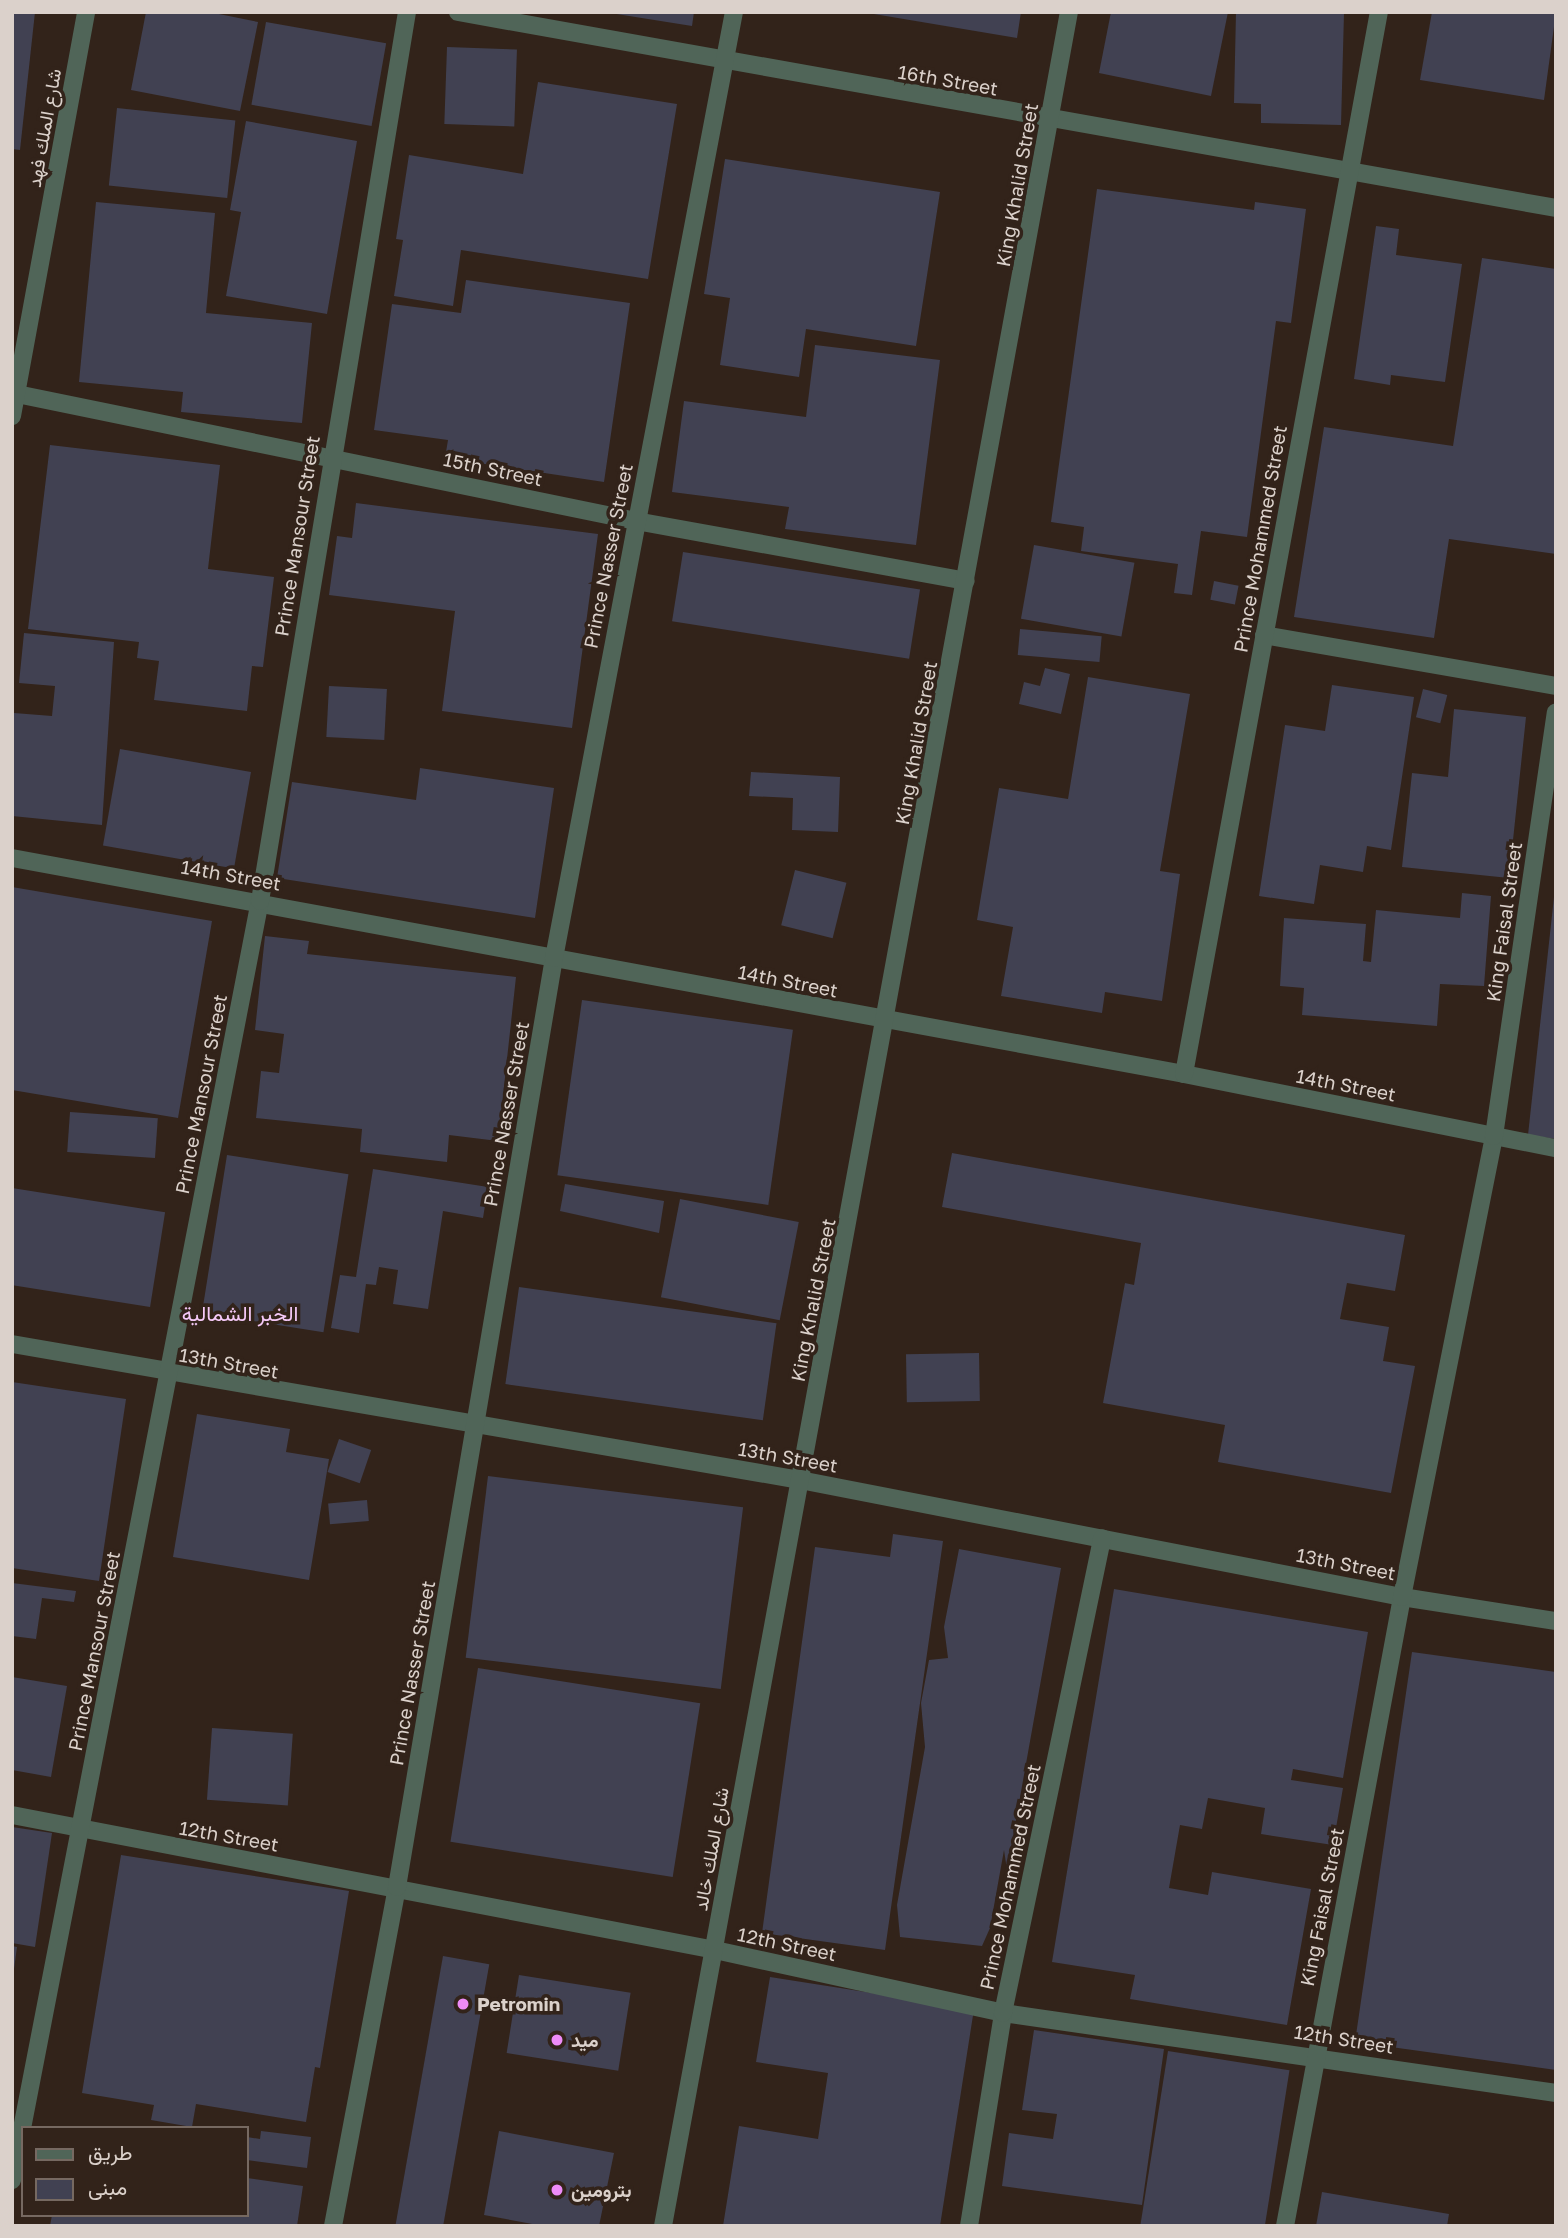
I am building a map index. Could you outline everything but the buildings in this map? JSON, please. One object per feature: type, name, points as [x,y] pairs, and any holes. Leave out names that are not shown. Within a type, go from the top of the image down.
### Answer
[{"type":"street","name":"شارع الملك فهد","points":[[12,416],[86,12]]},
{"type":"street","name":"Prince Mansour Street","points":[[23,2126],[260,901],[407,12]]},
{"type":"street","name":"16th Street","points":[[458,12],[1556,208]]},
{"type":"street","name":"Prince Nasser Street","points":[[333,2226],[397,1887],[554,958],[734,12]]},
{"type":"street","name":"King Khalid Street","points":[[800,1480],[967,581],[1069,12]]},
{"type":"street","name":"Prince Mohammed Street","points":[[1184,1074],[1379,12]]},
{"type":"street","name":"15th Street","points":[[14,394],[332,456],[636,521],[967,581]]},
{"type":"street","points":[[1264,635],[1556,686]]},
{"type":"street","name":"King Faisal Street","points":[[1285,2226],[1402,1597],[1494,1136],[1556,713]]},
{"type":"street","name":"14th Street","points":[[12,858],[260,901],[886,1021],[1184,1074],[1556,1148]]},
{"type":"street","name":"13th Street","points":[[12,1344],[168,1374],[800,1480],[1402,1597],[1556,1621]]},
{"type":"street","name":"شارع الملك خالد","points":[[663,2226],[800,1480]]},
{"type":"street","name":"Prince Mohammed Street","points":[[969,2226],[1003,2013],[1102,1538]]},
{"type":"street","name":"12th Street","points":[[12,1815],[715,1950],[1003,2013],[1316,2055],[1556,2092]]},
{"type":"street","name":"Prince Mansour Street","points":[[12,2180],[21,2134]]},
{"type":"place","name":"Petromin","points":[[463,2004]]},
{"type":"place","name":"ميد","points":[[557,2040]]},
{"type":"place","name":"بترومين","points":[[557,2190]]},
{"type":"district","name":"الخبر الشمالية","points":[[240,1313]]}]
